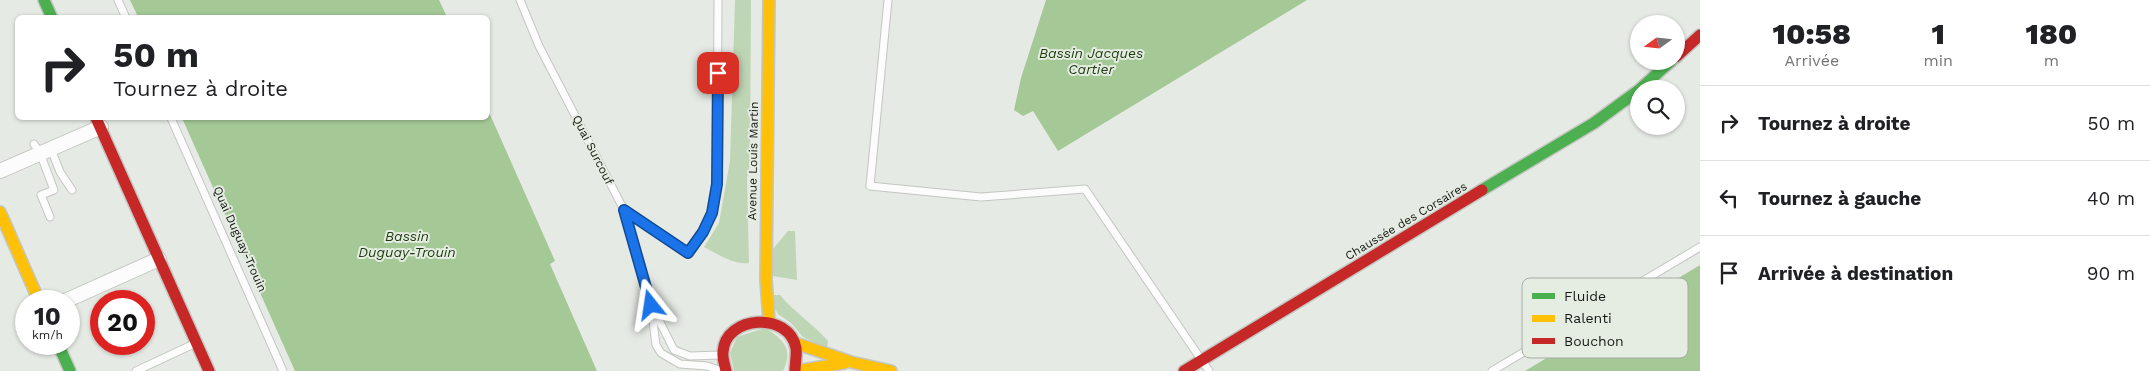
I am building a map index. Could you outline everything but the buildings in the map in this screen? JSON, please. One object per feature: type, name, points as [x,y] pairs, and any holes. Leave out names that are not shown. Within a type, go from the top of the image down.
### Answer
[{"type":"street","points":[[44,0],[51,15]]},
{"type":"street","name":"Avenue Louis Martin","points":[[769,0],[766,280],[769,321]]},
{"type":"street","points":[[1685,49],[1700,35]]},
{"type":"street","name":"Chaussée des Corsaires","points":[[1650,80],[1662,70]]},
{"type":"street","name":"Chaussée des Corsaires","points":[[1184,371],[1594,123],[1630,96]]},
{"type":"street","points":[[0,171],[42,148],[99,122],[209,371]]},
{"type":"street","points":[[0,212],[34,290]]},
{"type":"street","points":[[80,294],[159,259]]},
{"type":"street","points":[[724,371],[723,354],[728,338],[743,324],[753,321],[769,321],[785,329],[795,343],[797,353],[796,371],[851,362]]},
{"type":"street","points":[[795,343],[851,362],[887,371]]},
{"type":"street","points":[[63,355],[70,371]]},
{"type":"lane","points":[[118,0],[125,15]]},
{"type":"lane","name":"Quai Surcouf","points":[[520,0],[539,46],[624,210],[651,305]]},
{"type":"lane","points":[[624,210],[688,253],[703,232],[712,213],[717,184],[718,0]]},
{"type":"lane","points":[[888,0],[870,186],[981,197],[1085,189],[1204,360],[1209,371]]},
{"type":"lane","name":"Quai Duguay-Trouin","points":[[172,120],[283,371]]},
{"type":"lane","points":[[42,148],[72,190]]},
{"type":"lane","points":[[42,148],[54,190],[41,195],[50,217]]},
{"type":"lane","points":[[1648,278],[1700,247]]},
{"type":"lane","points":[[651,305],[674,350],[685,356],[696,357],[723,354]]},
{"type":"lane","points":[[651,305],[653,336],[661,353],[680,364],[706,366],[724,371]]},
{"type":"lane","points":[[136,371],[196,343]]},
{"type":"lane","points":[[1492,371],[1522,353]]},
{"type":"shaded area","points":[[735,0],[751,0],[750,164],[747,178],[749,263],[731,261],[704,247],[719,223],[730,161]]},
{"type":"shaded area","points":[[788,231],[795,231],[797,280],[773,276],[772,250]]},
{"type":"shaded area","points":[[771,295],[780,295],[822,335],[828,341],[827,349],[803,337],[791,323],[778,314],[772,304]]},
{"type":"shaded area","points":[[765,328],[777,336],[785,345],[787,357],[783,371],[734,371],[730,353],[737,337]]},
{"type":"water","points":[[130,0],[439,0],[446,15],[137,15]]},
{"type":"water","name":"Bassin Jacques Cartier","points":[[1046,0],[1307,0],[1058,151],[1033,111],[1023,116],[1014,110],[1021,78]]},
{"type":"water","name":"Bassin Duguay-Trouin","points":[[490,115],[555,261],[550,264],[597,371],[295,371],[183,120],[490,120]]},
{"type":"water","points":[[1700,265],[1700,371],[1525,371],[1547,358],[1688,358],[1688,278],[1679,278]]},
{"type":"traffic: fast","points":[[44,0],[51,15]]},
{"type":"traffic: fast","points":[[1650,80],[1661,70]]},
{"type":"traffic: fast","points":[[1482,190],[1594,123],[1630,97]]},
{"type":"traffic: fast","points":[[63,355],[70,371]]},
{"type":"traffic: slow","points":[[769,0],[766,280],[769,321]]},
{"type":"traffic: slow","points":[[0,212],[34,290]]},
{"type":"traffic: slow","points":[[795,343],[851,362],[891,371]]},
{"type":"traffic: slow","points":[[797,371],[844,363]]},
{"type":"traffic: jam","points":[[1685,49],[1700,35]]},
{"type":"traffic: jam","points":[[97,120],[209,371]]},
{"type":"traffic: jam","points":[[1184,371],[1482,190]]},
{"type":"traffic: jam","points":[[726,371],[723,359],[726,340],[734,331],[745,325],[758,322],[770,323],[782,328],[791,336],[796,348],[795,371]]},
{"type":"route","points":[[651,305],[624,210],[688,253],[703,232],[712,213],[717,184],[718,73]]}]
